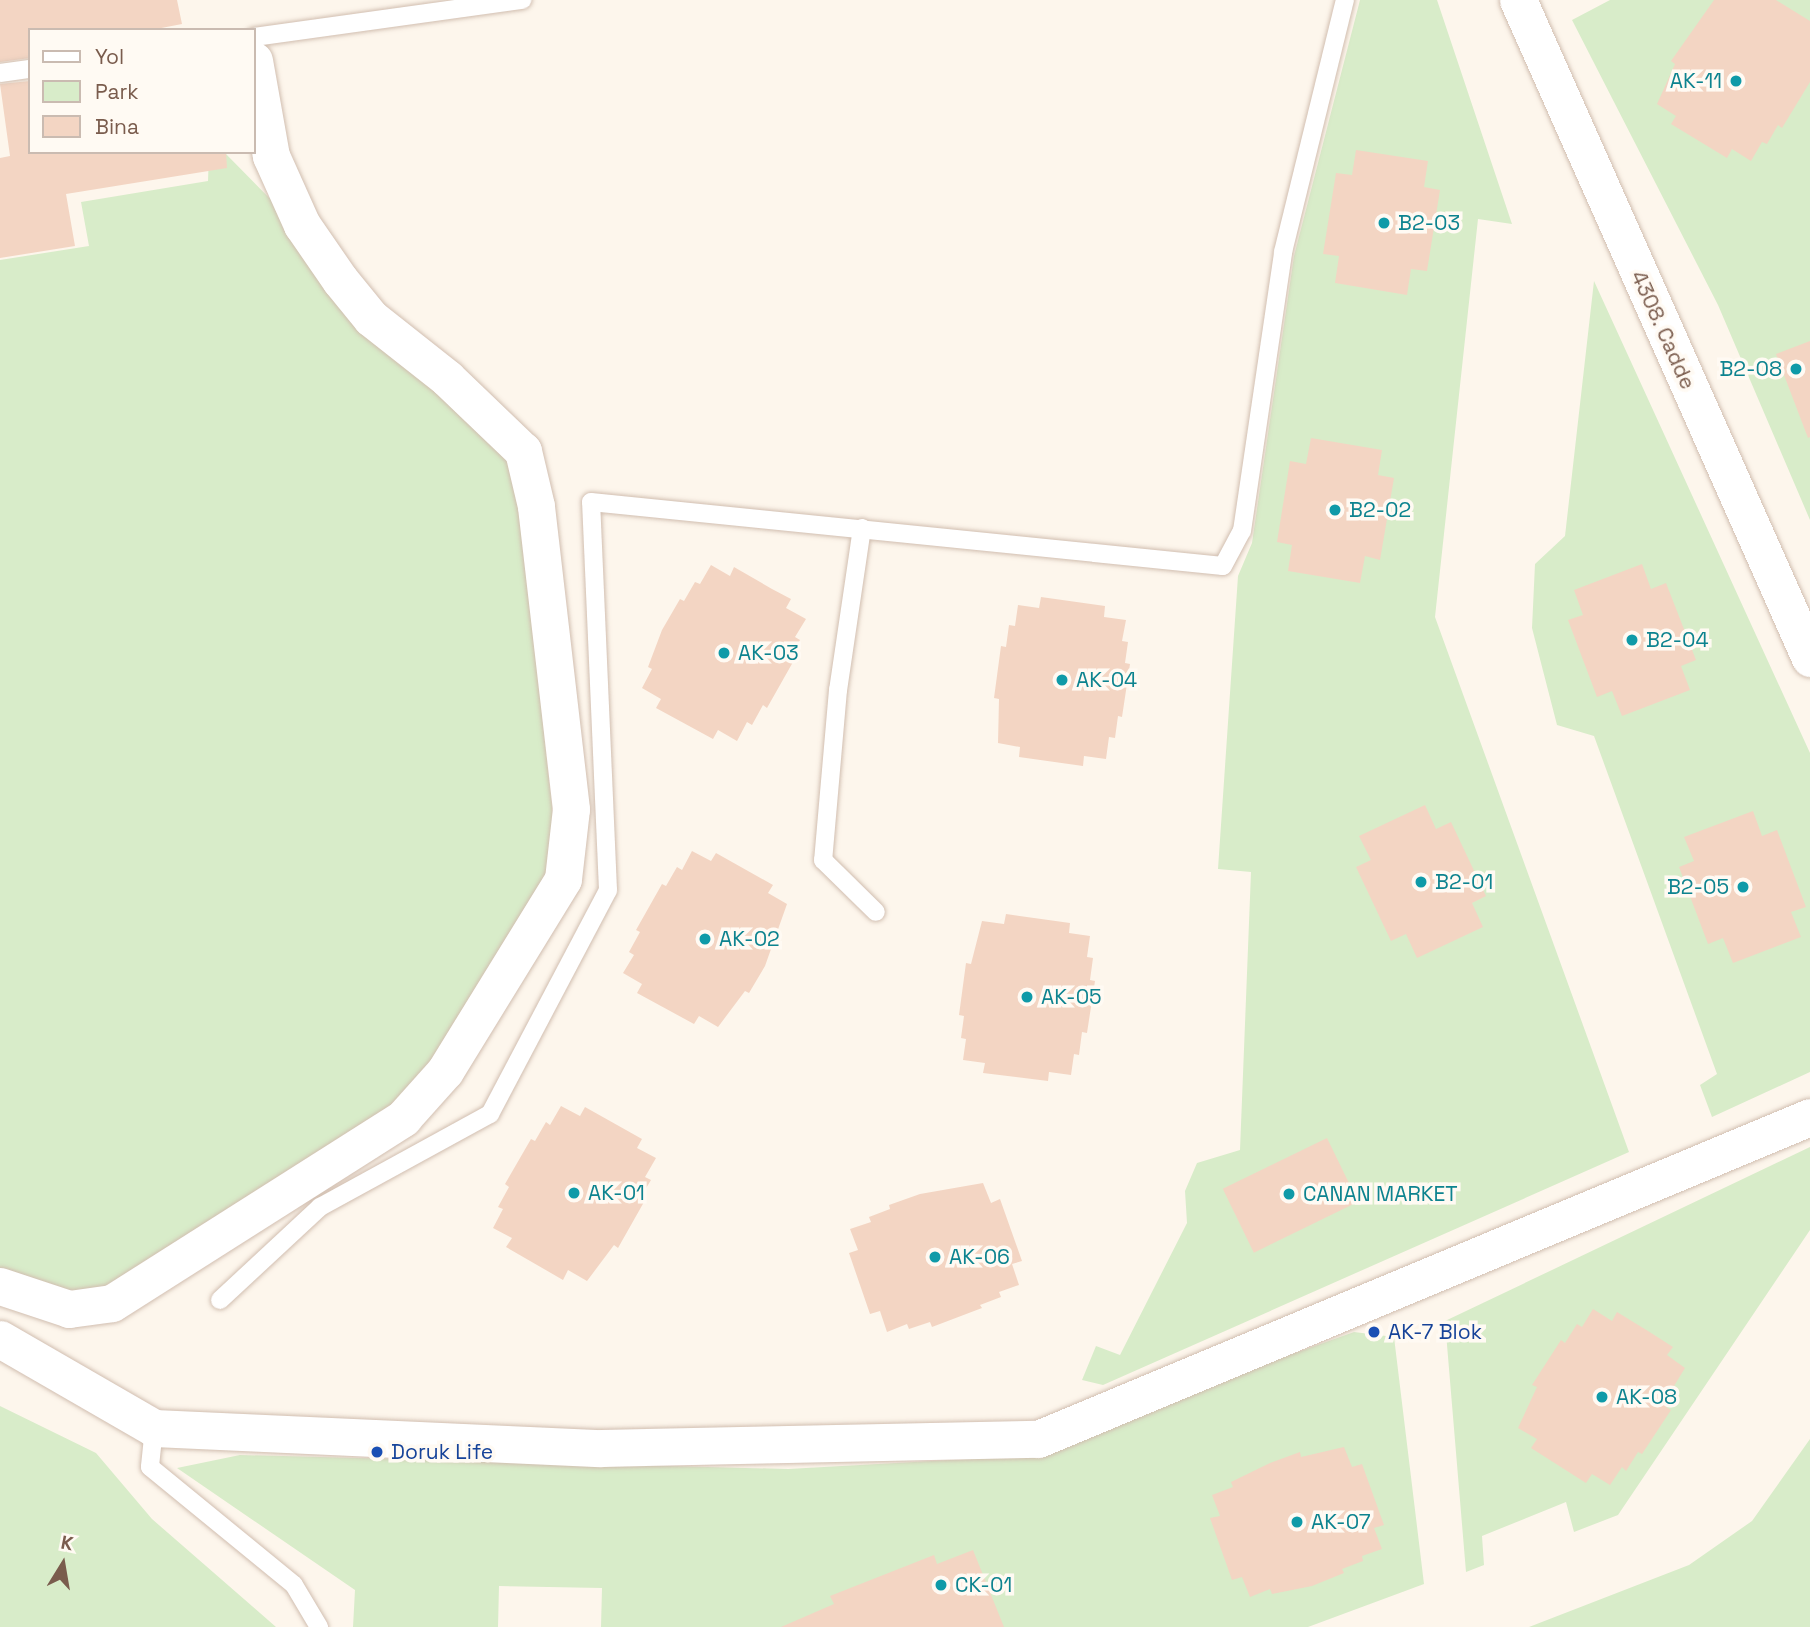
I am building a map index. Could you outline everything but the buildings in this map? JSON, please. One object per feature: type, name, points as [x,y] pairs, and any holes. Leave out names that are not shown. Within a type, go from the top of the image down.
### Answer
[{"type":"street","name":"4308. Cadde","points":[[1518,0],[1810,658]]},
{"type":"street","points":[[0,1286],[69,1309],[113,1303],[402,1118],[445,1071],[563,879],[571,809],[536,506],[523,451],[447,378],[371,318],[340,280],[302,225],[271,156],[256,72]]},
{"type":"street","points":[[0,1339],[154,1428],[601,1448],[1038,1439],[1810,1117]]},
{"type":"lane","points":[[256,37],[522,0]]},
{"type":"lane","points":[[220,1300],[320,1207],[490,1114],[608,890],[591,502],[1223,566],[1242,531],[1283,252],[1345,0]]},
{"type":"lane","points":[[0,73],[28,68]]},
{"type":"lane","points":[[862,528],[838,690],[823,860],[876,912]]},
{"type":"lane","points":[[154,1428],[150,1467],[293,1586],[319,1627]]},
{"type":"green space","points":[[1360,0],[1437,0],[1512,224],[1478,219],[1435,617],[1629,1152],[1103,1385],[1082,1380],[1096,1346],[1120,1355],[1187,1223],[1185,1191],[1197,1163],[1240,1150],[1251,872],[1218,869],[1238,576],[1252,543],[1294,256]]},
{"type":"green space","points":[[1610,0],[1810,0],[1810,520],[1718,305],[1572,20]]},
{"type":"green space","points":[[209,154],[226,154],[515,461],[555,835],[540,897],[441,1062],[393,1110],[134,1286],[85,1297],[0,1277],[0,260],[89,246],[81,202],[208,181]]},
{"type":"green space","points":[[1594,281],[1810,753],[1810,1072],[1712,1117],[1700,1085],[1717,1074],[1594,736],[1557,725],[1532,628],[1535,564],[1565,536]]},
{"type":"green space","points":[[1810,1147],[1810,1230],[1618,1515],[1574,1532],[1566,1502],[1482,1536],[1484,1565],[1466,1572],[1445,1321]]},
{"type":"green space","points":[[1354,1332],[1394,1337],[1424,1584],[1308,1627],[601,1627],[602,1588],[499,1586],[498,1627],[353,1627],[355,1590],[177,1468],[240,1455],[788,1469],[1004,1457]]},
{"type":"green space","points":[[0,1406],[96,1453],[152,1519],[276,1627],[0,1627]]},
{"type":"green space","points":[[1810,1439],[1810,1627],[1529,1627],[1689,1565],[1752,1521]]},
{"type":"place","name":"AK-11","points":[[1736,81]]},
{"type":"place","name":"B2-03","points":[[1384,223]]},
{"type":"place","name":"B2-08","points":[[1796,369]]},
{"type":"place","name":"B2-02","points":[[1335,510]]},
{"type":"place","name":"B2-04","points":[[1632,640]]},
{"type":"place","name":"AK-03","points":[[724,653]]},
{"type":"place","name":"AK-04","points":[[1062,680]]},
{"type":"place","name":"B2-01","points":[[1421,882]]},
{"type":"place","name":"B2-05","points":[[1743,887]]},
{"type":"place","name":"AK-02","points":[[705,939]]},
{"type":"place","name":"AK-05","points":[[1027,997]]},
{"type":"place","name":"AK-01","points":[[574,1193]]},
{"type":"place","name":"CANAN MARKET","points":[[1289,1194]]},
{"type":"place","name":"AK-06","points":[[935,1257]]},
{"type":"place","name":"AK-7 Blok","points":[[1374,1332]]},
{"type":"place","name":"AK-08","points":[[1602,1397]]},
{"type":"place","name":"Doruk Life","points":[[377,1452]]},
{"type":"place","name":"AK-07","points":[[1297,1522]]},
{"type":"place","name":"CK-01","points":[[941,1585]]}]
